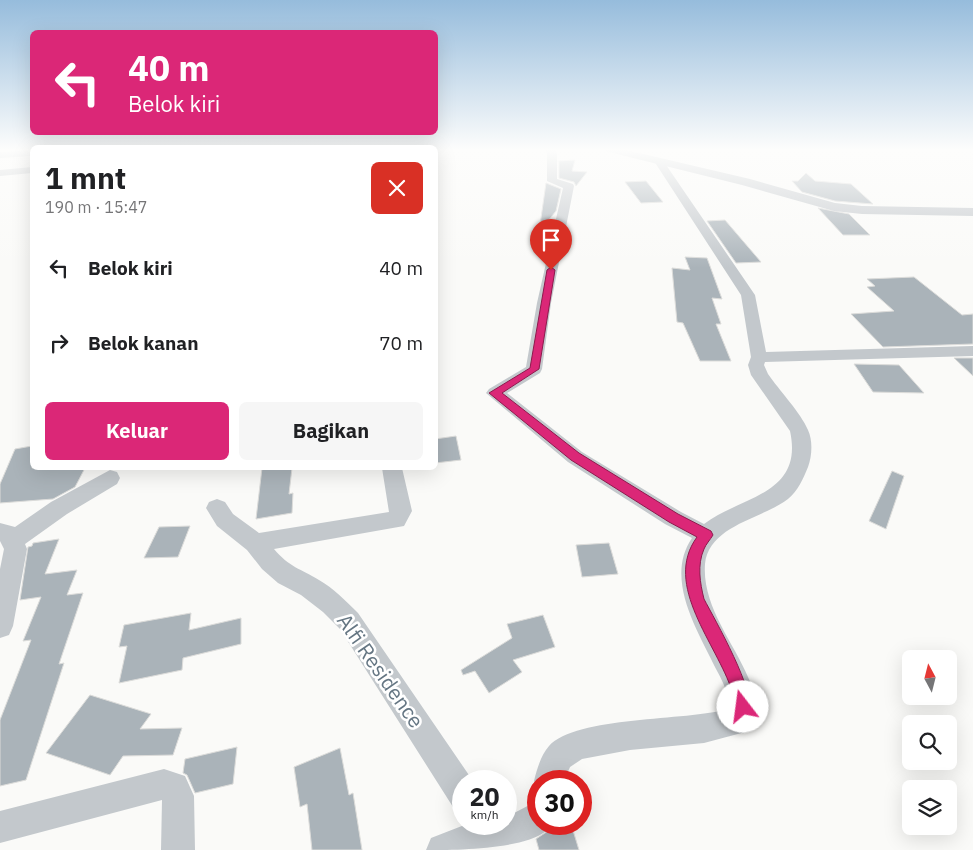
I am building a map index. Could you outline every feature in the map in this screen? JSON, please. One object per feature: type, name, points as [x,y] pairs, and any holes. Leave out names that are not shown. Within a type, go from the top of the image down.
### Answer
[{"type":"street","points":[[569,189],[544,303],[534,369],[495,393],[575,456],[673,518],[706,535]]},
{"type":"street","points":[[552,770],[554,764],[563,753],[579,745],[619,736],[702,728],[739,721],[743,707],[740,690],[697,600],[692,582],[693,564],[698,547],[706,535],[721,524],[746,514],[783,491],[793,481],[798,468],[802,440],[799,430],[760,375],[756,365],[759,357],[748,295],[677,189]]},
{"type":"street","points":[[767,189],[834,206],[862,210],[973,212]]},
{"type":"street","points":[[759,357],[973,351]]},
{"type":"street","points":[[255,543],[396,520],[401,511],[392,470]]},
{"type":"street","points":[[0,626],[15,562],[16,548],[6,536],[53,512],[110,478]]},
{"type":"street","name":"Alfi Residence","points":[[218,508],[225,520],[255,543],[270,562],[286,576],[310,587],[332,604],[349,621],[452,778]]},
{"type":"street","points":[[0,827],[164,784],[174,787],[178,796],[178,850]]},
{"type":"street","points":[[443,850],[470,835]]},
{"type":"building","points":[[545,189],[561,189],[556,211],[539,232]]},
{"type":"building","points":[[630,189],[652,189],[663,202],[641,203]]},
{"type":"building","points":[[799,189],[856,189],[873,204],[835,201],[802,192]]},
{"type":"building","points":[[818,208],[849,214],[870,235],[843,235]]},
{"type":"building","points":[[725,220],[761,262],[736,263],[707,221]]},
{"type":"building","points":[[685,257],[707,258],[722,299],[712,298],[721,324],[716,324],[731,361],[700,361],[683,323],[677,322],[672,268],[690,270]]},
{"type":"building","points":[[914,277],[962,315],[973,314],[973,344],[883,347],[851,314],[894,311],[867,287],[875,286],[867,279]]},
{"type":"building","points":[[954,358],[973,358],[973,376]]},
{"type":"building","points":[[854,364],[899,365],[924,393],[873,392]]},
{"type":"building","points":[[456,436],[461,460],[438,463],[438,439]]},
{"type":"building","points":[[30,446],[30,470],[84,470],[75,487],[53,499],[0,503],[0,484],[15,449]]},
{"type":"building","points":[[262,470],[292,470],[289,494],[293,493],[292,513],[256,519]]},
{"type":"building","points":[[892,471],[904,476],[886,529],[869,521]]},
{"type":"building","points":[[190,526],[178,557],[144,558],[159,527]]},
{"type":"building","points":[[59,539],[45,574],[77,570],[67,595],[83,593],[59,664],[64,663],[26,780],[0,786],[0,720],[31,640],[23,641],[41,597],[20,600],[28,547],[32,546],[33,543]]},
{"type":"building","points":[[609,543],[618,574],[582,577],[576,545]]},
{"type":"building","points":[[191,613],[189,630],[241,618],[241,644],[183,658],[182,670],[119,683],[127,646],[119,647],[124,625]]},
{"type":"building","points":[[543,615],[555,647],[513,660],[522,672],[489,693],[475,671],[463,675],[461,670],[512,638],[507,624]]},
{"type":"building","points":[[90,695],[151,714],[140,729],[182,728],[173,755],[123,756],[110,775],[46,753]]},
{"type":"building","points":[[237,747],[233,784],[195,793],[187,775],[183,773],[185,759]]},
{"type":"building","points":[[340,748],[349,795],[353,793],[362,850],[312,850],[307,804],[300,807],[294,767]]},
{"type":"building","points":[[542,835],[574,835],[579,850],[539,850],[536,839]]},
{"type":"route","points":[[551,270],[534,369],[495,393],[575,456],[673,518],[706,535],[698,547],[693,564],[692,582],[697,600],[740,690],[743,707]]}]
